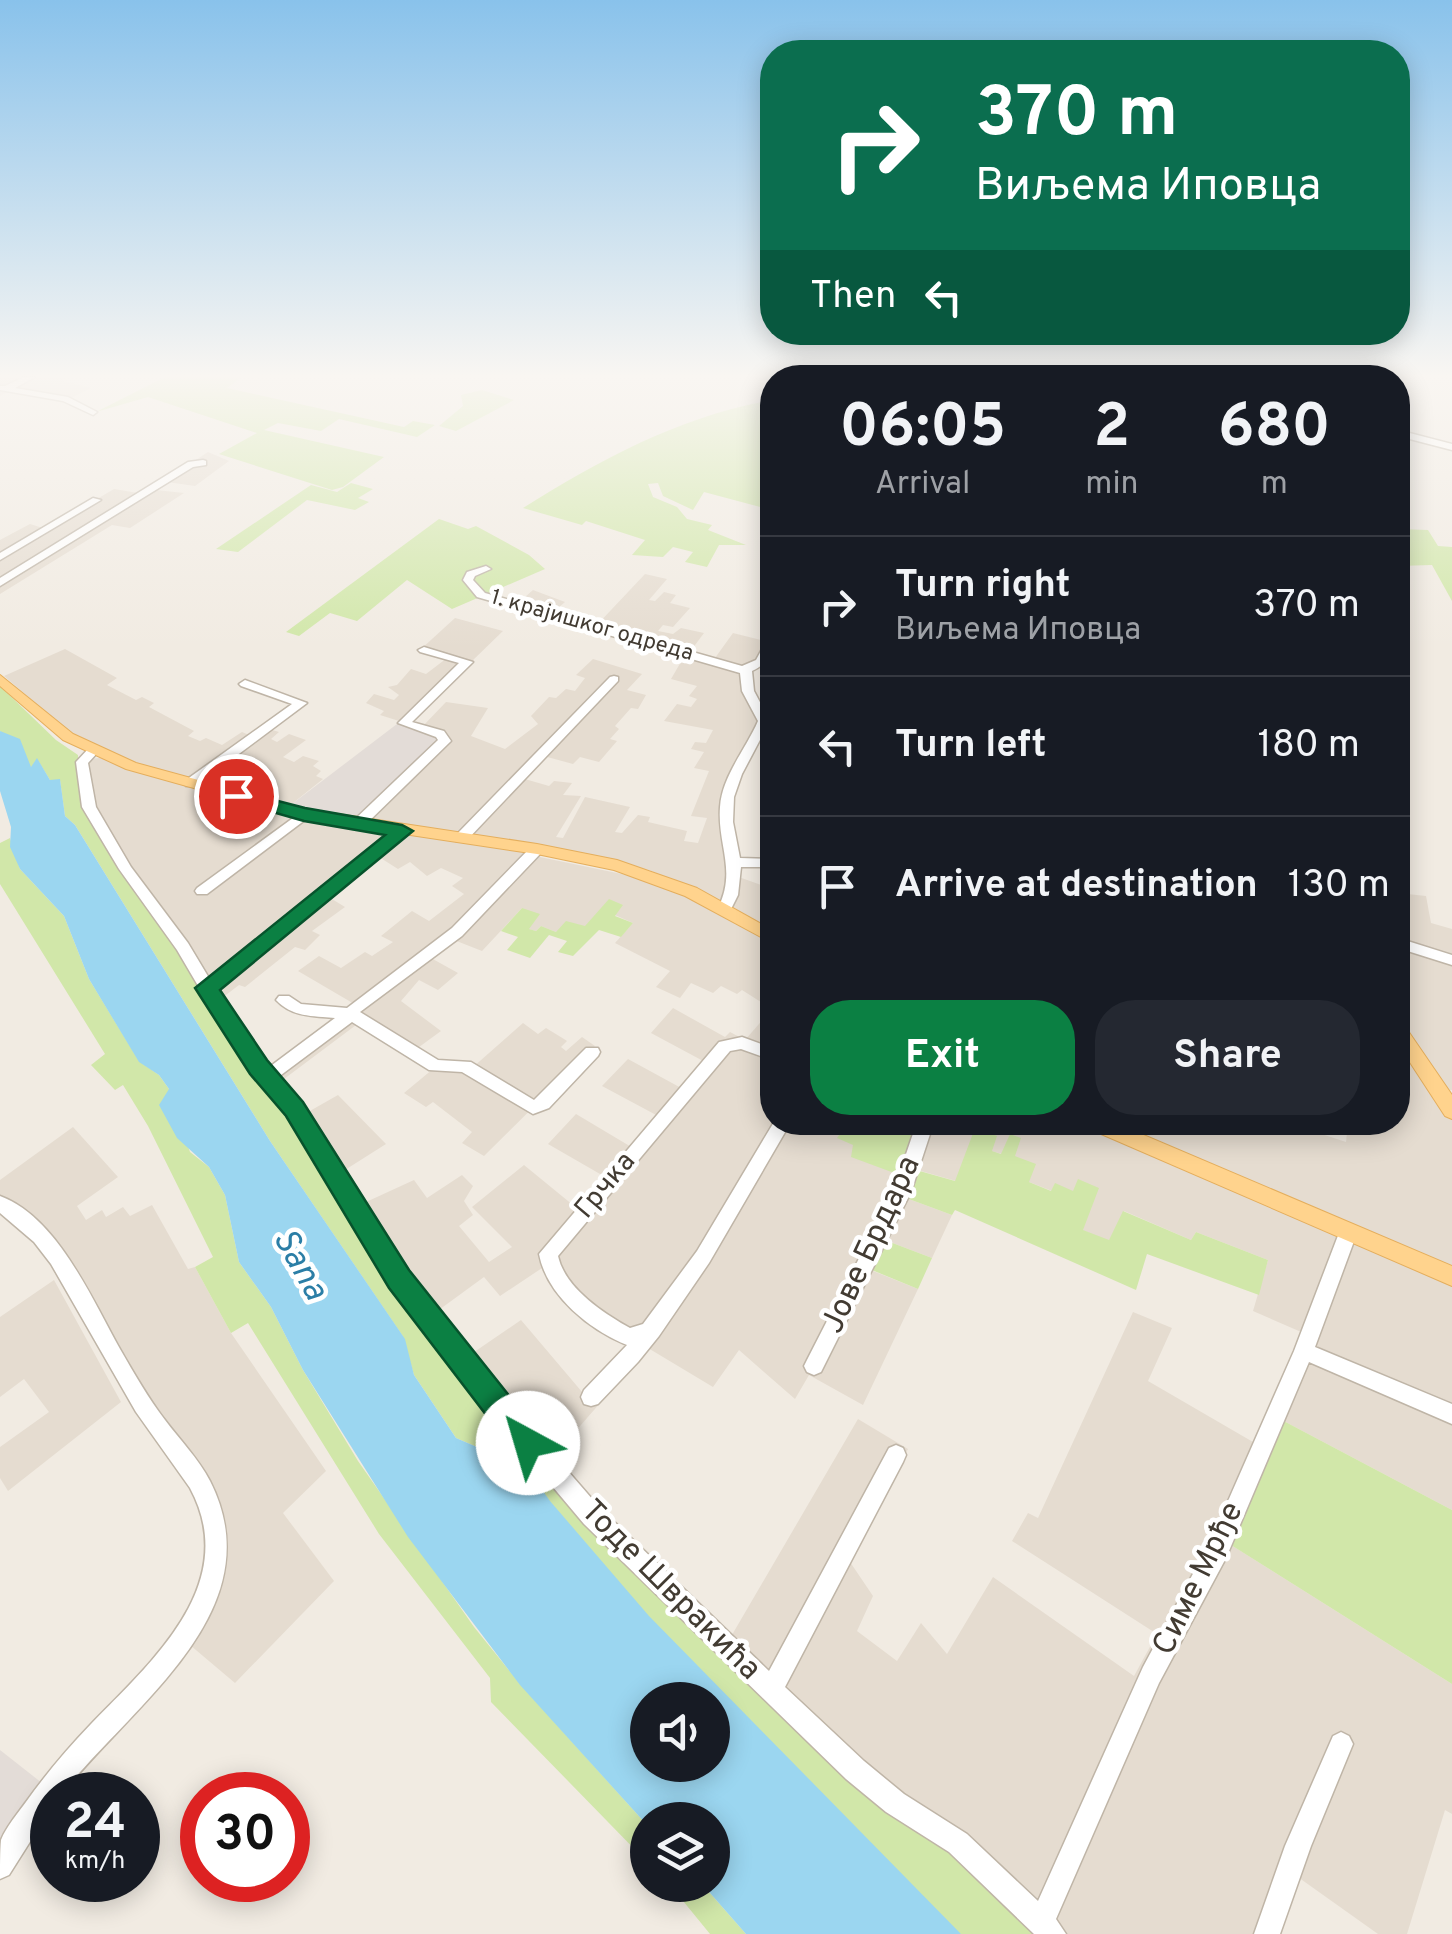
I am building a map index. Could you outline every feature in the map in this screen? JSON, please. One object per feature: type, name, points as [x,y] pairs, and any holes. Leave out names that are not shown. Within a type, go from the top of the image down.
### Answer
[{"type":"main road","points":[[1,680],[68,736],[94,752],[304,814],[538,849],[645,873],[725,908],[760,930]]},
{"type":"main road","points":[[1410,1060],[1452,1111]]},
{"type":"main road","points":[[1122,1135],[1452,1276]]},
{"type":"street","points":[[0,583],[186,467]]},
{"type":"street","points":[[0,557],[96,500]]},
{"type":"street","name":"1. крајишког одреда","points":[[486,569],[471,574],[468,580],[482,594],[744,670]]},
{"type":"street","points":[[356,824],[445,741],[440,734],[404,722],[467,662],[424,650]]},
{"type":"street","points":[[760,662],[744,670],[748,691],[760,714]]},
{"type":"street","points":[[461,838],[614,679]]},
{"type":"street","points":[[190,783],[302,703],[245,684]]},
{"type":"street","points":[[725,908],[734,893],[735,862],[727,802],[760,731]]},
{"type":"street","name":"Тоде Швракића","points":[[94,752],[82,762],[94,818],[267,1077],[294,1109],[399,1279],[507,1419],[592,1516],[855,1770],[895,1803],[958,1844],[1048,1928]]},
{"type":"street","points":[[202,892],[304,814]]},
{"type":"street","points":[[206,988],[402,831]]},
{"type":"street","points":[[267,1077],[457,932],[538,849]]},
{"type":"street","points":[[735,862],[760,862]]},
{"type":"street","points":[[1410,947],[1452,960]]},
{"type":"street","points":[[284,1000],[298,1009],[352,1014],[435,1066],[464,1066],[533,1106],[543,1102],[592,1052]]},
{"type":"street","name":"Грчка","points":[[652,1330],[630,1337],[620,1333],[558,1282],[550,1271],[548,1254],[726,1046],[742,1043],[760,1050]]},
{"type":"street","points":[[591,1397],[652,1330],[703,1256],[775,1135]]},
{"type":"street","name":"Јове Брдара","points":[[814,1366],[902,1192],[922,1135]]},
{"type":"street","points":[[0,1202],[42,1233],[148,1413],[201,1484],[212,1515],[216,1558],[207,1598],[186,1638],[63,1774],[0,1866]]},
{"type":"street","name":"Симе Мрђе","points":[[1048,1928],[1151,1675],[1218,1550],[1304,1352],[1348,1233]]},
{"type":"street","points":[[1304,1352],[1452,1414]]},
{"type":"street","name":"Тоде Швракића","points":[[771,1690],[896,1455]]},
{"type":"street","points":[[1267,1934],[1341,1744]]},
{"type":"shaded area","points":[[185,467],[220,467],[195,486],[167,482],[156,490],[184,493],[130,528],[112,525],[0,594],[0,540],[30,524],[46,529],[114,489],[144,494]]},
{"type":"shaded area","points":[[645,574],[667,579],[649,600],[655,601],[664,592],[676,595],[670,603],[690,608],[673,627],[663,625],[658,631],[673,634],[681,628],[704,633],[689,653],[715,658],[733,633],[760,640],[760,660],[746,673],[760,721],[731,783],[732,878],[725,898],[720,901],[649,870],[537,845],[485,904],[356,1005],[298,971],[319,956],[341,968],[365,952],[372,956],[393,942],[381,936],[412,911],[429,921],[464,894],[452,886],[463,878],[441,868],[427,876],[410,862],[398,869],[379,857],[327,896],[345,907],[312,931],[320,935],[305,950],[295,947],[245,987],[239,985],[222,998],[129,870],[84,790],[88,759],[100,758],[286,813],[349,827],[440,746],[437,734],[397,724],[399,721],[380,715],[384,711],[366,703],[374,694],[394,700],[399,695],[388,687],[397,685],[411,669],[426,674],[447,658],[420,650],[455,618],[503,631],[408,723],[422,727],[446,702],[488,708],[471,736],[505,749],[538,724],[531,716],[549,697],[556,698],[566,689],[575,691],[585,678],[576,675],[593,659],[642,674],[627,690],[646,695],[638,709],[631,708],[615,726],[619,729],[610,739],[617,741],[599,762],[580,757],[573,764],[540,755],[518,777],[549,786],[554,781],[572,783],[563,795],[581,796],[556,837],[563,838],[585,797],[630,807],[615,832],[622,833],[638,815],[650,817],[648,822],[687,831],[684,841],[698,843],[707,818],[691,816],[709,771],[694,768],[704,752],[691,749],[695,742],[706,743],[713,730],[664,721],[677,704],[691,707],[697,699],[689,696],[697,686],[671,679],[685,655],[517,604],[533,590],[565,602],[551,614],[595,627]]},
{"type":"shaded area","points":[[65,649],[117,678],[107,685],[136,700],[142,697],[154,703],[149,707],[194,731],[188,736],[200,741],[206,738],[222,745],[242,732],[256,738],[269,729],[279,732],[271,739],[277,742],[289,734],[306,740],[283,757],[294,762],[303,756],[319,761],[313,766],[321,771],[316,776],[323,779],[288,807],[98,750],[76,738],[4,676]]},
{"type":"shaded area","points":[[397,724],[437,734],[442,740],[355,821],[288,807]]},
{"type":"shaded area","points":[[535,856],[641,878],[683,895],[760,936],[760,1001],[742,990],[737,994],[721,986],[713,993],[691,983],[680,998],[656,987],[670,971],[615,943],[633,923],[615,915],[622,906],[585,927],[556,932],[541,926],[536,931],[528,929],[522,908],[482,951],[454,940],[431,958],[458,973],[438,990],[419,980],[401,1001],[441,1031],[415,1050],[364,1019],[276,1085],[266,1075],[408,972]]},
{"type":"shaded area","points":[[736,876],[760,885],[760,926],[730,908]]},
{"type":"shaded area","points":[[1410,894],[1426,896],[1431,923],[1452,929],[1452,1090],[1446,1091],[1452,1102],[1452,1510],[1278,1418],[1315,1338],[1253,1311],[1268,1260],[1196,1232],[1191,1240],[1124,1211],[1109,1241],[1082,1230],[1074,1191],[1052,1191],[1029,1182],[1014,1156],[1010,1135],[1325,1135],[1346,1142],[1347,1135],[1410,1135]]},
{"type":"shaded area","points":[[673,1008],[725,1037],[730,1032],[745,1040],[760,1023],[760,1135],[850,1135],[853,1145],[906,1177],[898,1195],[952,1215],[932,1258],[882,1239],[868,1269],[918,1289],[863,1405],[809,1375],[795,1399],[739,1350],[713,1387],[648,1348],[547,1464],[464,1359],[521,1320],[588,1399],[639,1341],[561,1281],[551,1262],[500,1296],[484,1277],[432,1315],[353,1208],[414,1180],[427,1198],[462,1175],[473,1186],[464,1201],[473,1215],[459,1226],[489,1262],[512,1247],[472,1207],[524,1165],[579,1210],[607,1178],[548,1144],[576,1114],[633,1148],[658,1116],[602,1086],[628,1059],[683,1089],[705,1062],[651,1033]]},
{"type":"shaded area","points":[[523,1023],[538,1034],[546,1028],[564,1039],[567,1041],[561,1047],[566,1051],[582,1037],[595,1046],[484,1156],[462,1143],[472,1132],[433,1102],[426,1107],[404,1093],[439,1064],[472,1068]]},
{"type":"shaded area","points":[[338,1095],[386,1144],[337,1175],[301,1116]]},
{"type":"shaded area","points":[[73,1127],[118,1177],[77,1206],[86,1220],[102,1210],[106,1217],[123,1207],[130,1216],[152,1205],[188,1269],[195,1267],[231,1333],[326,1471],[283,1513],[334,1581],[235,1683],[190,1645],[225,1536],[220,1500],[134,1378],[58,1249],[0,1201],[0,1180]]},
{"type":"shaded area","points":[[925,1135],[1010,1135],[1002,1154],[991,1151],[956,1181],[914,1169]]},
{"type":"shaded area","points":[[54,1280],[121,1402],[8,1491],[0,1478],[0,1447],[49,1412],[24,1379],[0,1397],[0,1317]]},
{"type":"shaded area","points":[[1133,1312],[1172,1328],[1148,1381],[1253,1442],[1212,1533],[1452,1684],[1452,1814],[1445,1810],[1407,1934],[1378,1934],[1288,1870],[1265,1934],[1059,1934],[959,1834],[877,1777],[729,1640],[858,1419],[908,1449],[848,1559],[873,1596],[857,1631],[897,1661],[921,1623],[947,1654],[993,1577],[1134,1676],[1157,1634],[1012,1541],[1028,1513],[1038,1518]]},
{"type":"shaded area","points":[[0,1750],[30,1774],[30,1801],[0,1847]]},
{"type":"green space","points":[[261,467],[370,467],[343,487],[332,490]]},
{"type":"green space","points":[[593,467],[760,467],[760,507],[704,492],[693,510],[663,496],[658,483],[648,484],[653,497],[677,507],[687,519],[712,525],[708,530],[746,545],[719,545],[707,567],[685,562],[693,552],[673,547],[663,557],[632,555],[645,540],[586,521],[582,525],[523,508]]},
{"type":"green space","points":[[351,483],[373,489],[358,498],[369,502],[355,510],[307,500],[238,552],[216,549],[311,485],[337,492]]},
{"type":"green space","points":[[439,519],[468,529],[476,526],[529,555],[545,569],[452,609],[407,580],[357,621],[330,613],[299,636],[286,632]]},
{"type":"green space","points":[[1410,529],[1428,530],[1438,546],[1452,547],[1452,601],[1432,565],[1410,566]]},
{"type":"green space","points":[[0,686],[56,740],[78,755],[81,783],[102,838],[186,963],[224,1031],[547,1464],[1045,1934],[944,1934],[730,1708],[730,1682],[705,1682],[554,1523],[527,1471],[504,1486],[484,1450],[456,1438],[414,1375],[402,1335],[270,1141],[75,825],[65,816],[60,780],[50,780],[37,759],[31,768],[22,751],[0,731]]},
{"type":"green space","points":[[10,838],[20,869],[64,916],[89,979],[139,1061],[159,1075],[169,1089],[190,1152],[209,1167],[225,1195],[239,1262],[271,1307],[303,1370],[358,1461],[474,1627],[630,1806],[630,1845],[491,1702],[490,1678],[379,1534],[248,1323],[231,1333],[195,1267],[213,1257],[148,1126],[123,1085],[115,1090],[91,1065],[105,1054],[0,884],[0,843]]},
{"type":"green space","points":[[609,899],[623,905],[615,916],[633,923],[621,937],[599,930],[573,956],[558,952],[567,941],[549,935],[530,958],[507,950],[518,937],[501,931],[522,908],[540,914],[529,929],[536,931],[541,926],[556,932],[566,921],[585,926]]},
{"type":"green space","points":[[919,1135],[909,1168],[955,1181],[972,1135],[997,1136],[992,1151],[1001,1154],[1010,1135],[1021,1138],[1015,1156],[1036,1164],[1029,1182],[1051,1191],[1055,1183],[1073,1191],[1078,1179],[1099,1188],[1083,1230],[1109,1240],[1123,1211],[1191,1240],[1196,1232],[1268,1260],[1259,1295],[1147,1254],[1136,1290],[955,1210],[952,1215],[898,1195],[905,1177],[851,1157],[853,1145],[837,1138]]},
{"type":"green space","points":[[882,1239],[932,1258],[918,1289],[867,1268]]},
{"type":"green space","points":[[1278,1418],[1452,1510],[1452,1684],[1223,1540]]},
{"type":"green space","points":[[684,1902],[718,1902],[746,1934],[710,1934]]},
{"type":"water","name":"Sana","points":[[0,731],[20,739],[31,767],[37,758],[50,780],[60,779],[65,816],[75,825],[270,1141],[405,1339],[414,1375],[456,1438],[484,1450],[504,1486],[528,1470],[649,1616],[714,1682],[630,1682],[630,1782],[730,1782],[730,1699],[961,1934],[746,1934],[718,1902],[730,1902],[730,1802],[630,1802],[630,1806],[520,1685],[408,1537],[303,1370],[271,1307],[239,1262],[225,1195],[209,1167],[177,1138],[159,1105],[169,1089],[159,1075],[139,1062],[89,979],[64,916],[20,869],[10,847],[11,827],[0,791]]},
{"type":"route","points":[[236,796],[304,814],[402,831],[206,988],[258,1067],[294,1109],[399,1279],[528,1443]]}]
